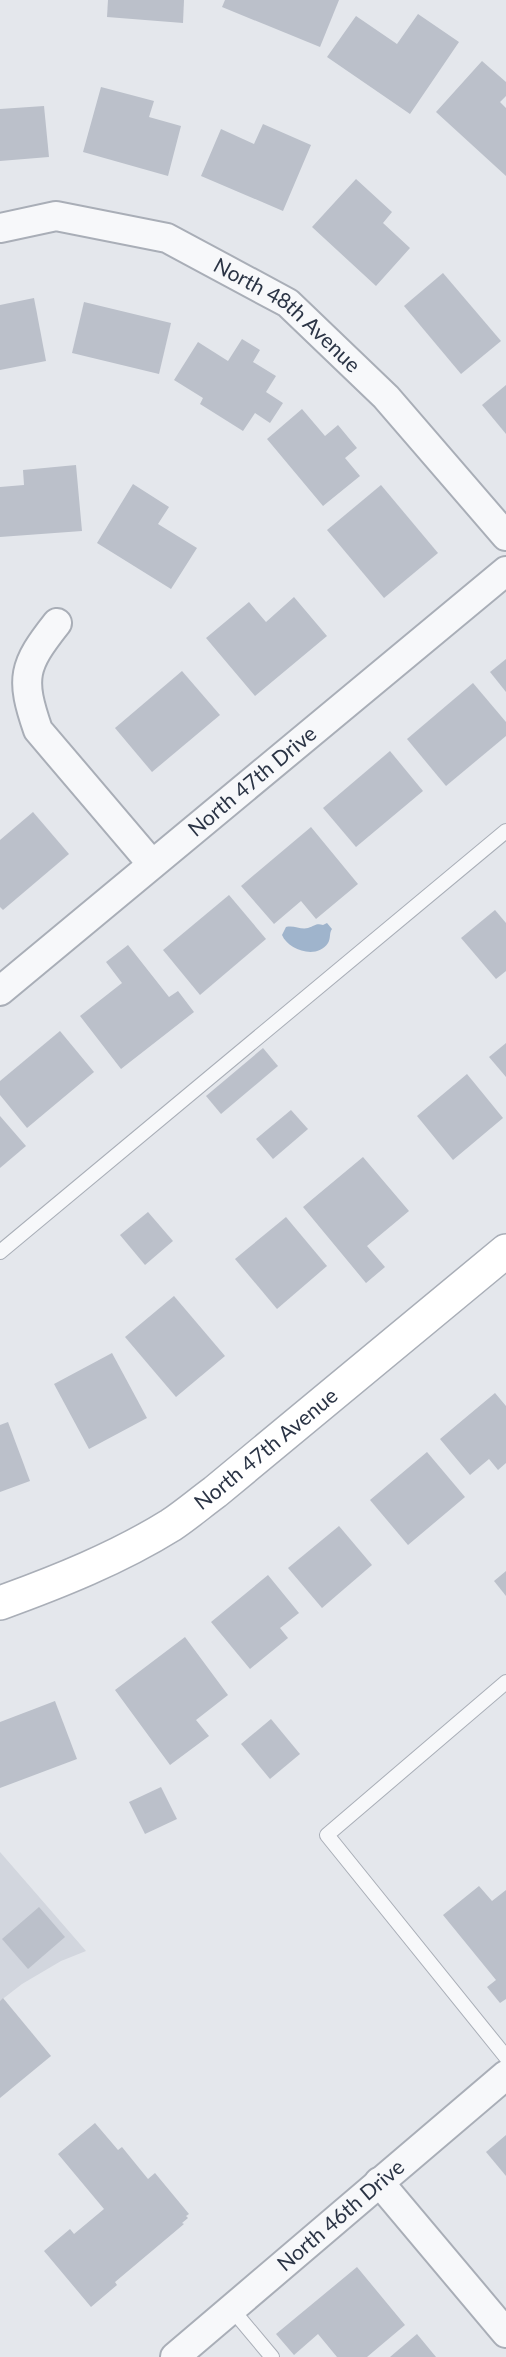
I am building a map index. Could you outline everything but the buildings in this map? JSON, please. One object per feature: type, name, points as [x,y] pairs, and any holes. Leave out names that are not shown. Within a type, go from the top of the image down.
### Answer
[{"type":"street","name":"North 48th Avenue","points":[[0,228],[56,216],[167,238],[288,303],[386,397],[506,536]]},
{"type":"street","name":"North 47th Drive","points":[[0,991],[506,571]]},
{"type":"street","points":[[57,623],[36,649],[26,673],[29,703],[38,730],[152,864]]},
{"type":"street","name":"North 47th Avenue","points":[[0,1604],[40,1589],[114,1555],[172,1524],[215,1492],[506,1251]]},
{"type":"street","name":"North 46th Drive","points":[[175,2357],[506,2075]]},
{"type":"street","points":[[379,2182],[506,2333]]},
{"type":"lane","points":[[0,1252],[506,831]]},
{"type":"lane","points":[[506,1682],[327,1834],[506,2057]]},
{"type":"lane","points":[[231,2308],[272,2357]]},
{"type":"shaded area","points":[[0,1852],[86,1951],[61,1961],[22,1984],[0,2001]]},
{"type":"water","points":[[327,923],[332,929],[329,941],[317,951],[296,949],[282,935],[286,927],[305,928]]}]
